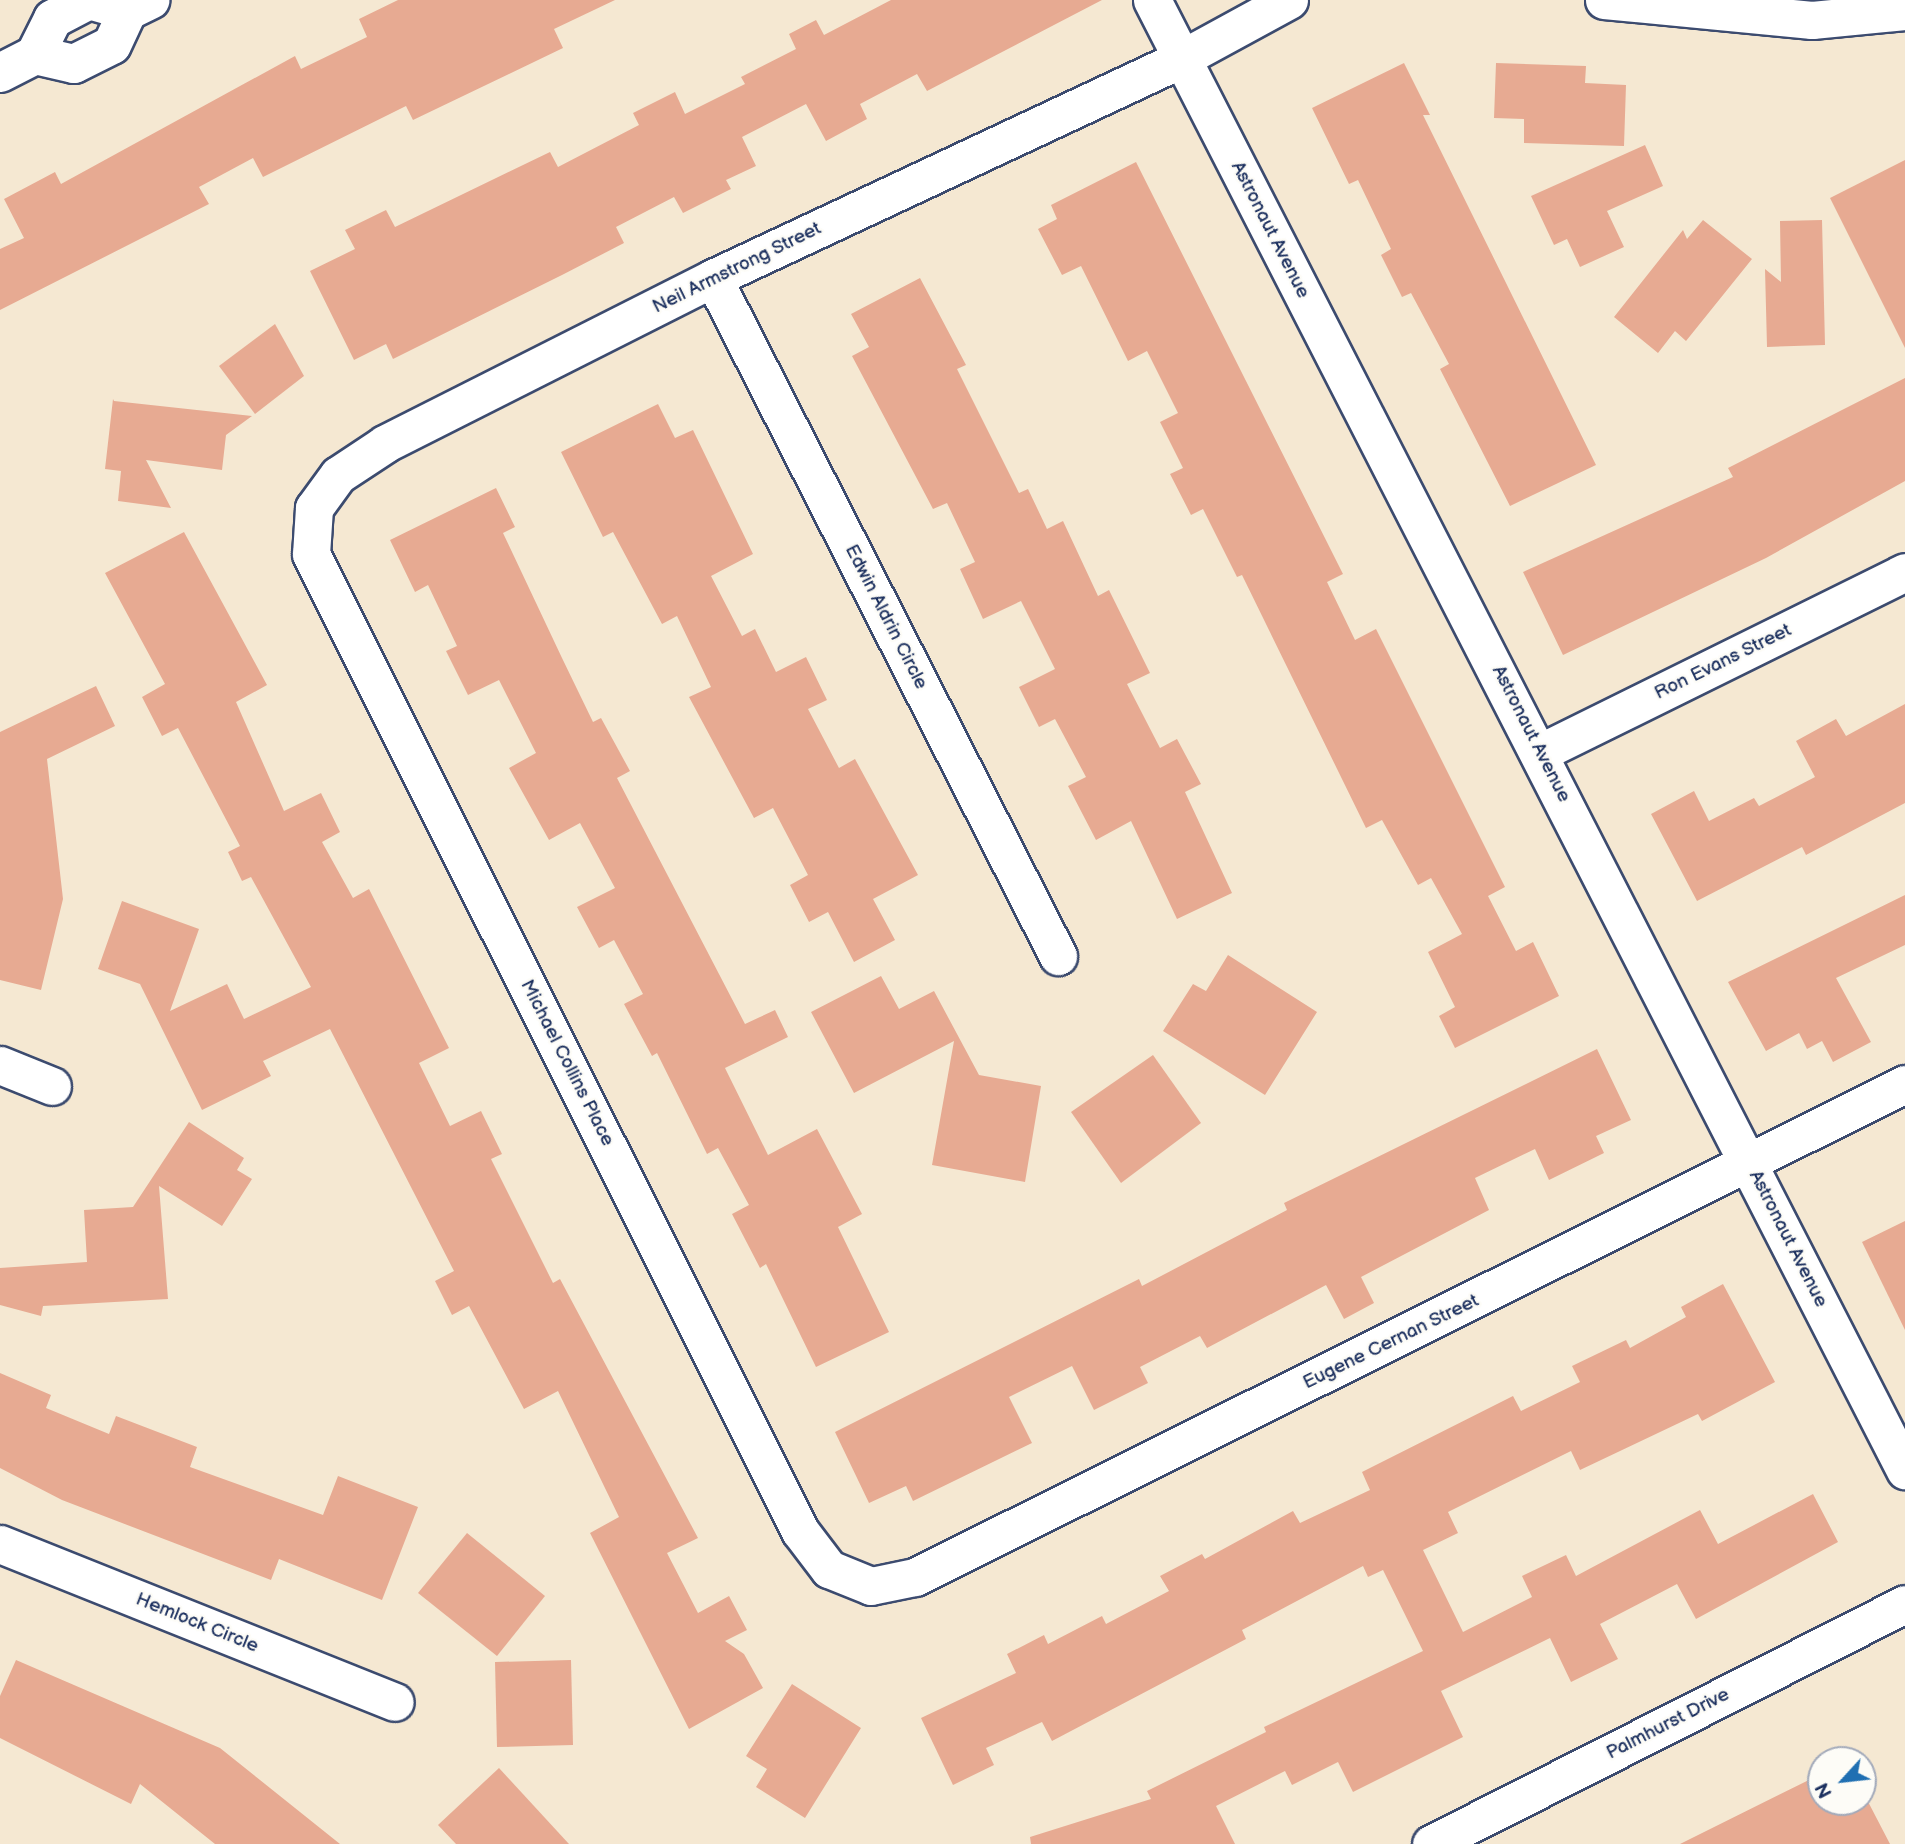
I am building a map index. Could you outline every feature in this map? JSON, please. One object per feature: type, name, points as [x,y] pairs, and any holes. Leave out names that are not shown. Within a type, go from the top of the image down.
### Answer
[{"type":"street","points":[[0,73],[35,55],[53,19],[89,0],[140,6]]},
{"type":"street","name":"Astronaut Avenue","points":[[1152,0],[1541,752],[1905,1470]]},
{"type":"street","name":"Neil Armstrong Street","points":[[314,508],[338,475],[385,443],[713,278],[1181,59],[1289,0]]},
{"type":"street","points":[[1604,0],[1812,20],[1905,11]]},
{"type":"street","name":"Edwin Aldrin Circle","points":[[713,278],[1058,956]]},
{"type":"street","name":"Michael Collins Place","points":[[314,508],[312,554],[800,1531],[830,1569],[871,1586]]},
{"type":"street","name":"Ron Evans Street","points":[[1541,752],[1905,572]]},
{"type":"street","points":[[0,1065],[52,1086]]},
{"type":"street","name":"Eugene Cernan Street","points":[[871,1586],[915,1577],[1750,1164],[1905,1084]]},
{"type":"street","name":"Hemlock Circle","points":[[0,1544],[395,1702]]},
{"type":"street","name":"Palmhurst Drive","points":[[1431,1844],[1905,1604]]},
{"type":"building","points":[[398,0],[615,0],[554,29],[563,48],[413,120],[406,106],[263,177],[253,158],[199,187],[209,204],[0,310],[0,249],[24,238],[4,199],[55,172],[61,184],[295,56],[301,69],[367,37],[359,19]]},
{"type":"building","points":[[891,0],[1102,0],[927,91],[917,74],[860,104],[867,119],[826,141],[806,104],[742,137],[756,166],[726,180],[731,189],[683,213],[674,197],[616,227],[624,243],[562,275],[393,359],[386,344],[354,360],[310,271],[355,249],[345,230],[386,210],[395,227],[550,152],[558,167],[639,125],[633,113],[675,92],[685,114],[745,84],[741,77],[796,49],[789,34],[816,20],[824,35]]},
{"type":"building","points":[[1404,63],[1430,115],[1423,115],[1596,465],[1510,506],[1440,369],[1449,364],[1411,293],[1402,297],[1381,255],[1391,249],[1358,180],[1349,184],[1312,108]]},
{"type":"building","points":[[1496,63],[1586,66],[1585,83],[1626,85],[1624,146],[1524,143],[1524,119],[1494,118]]},
{"type":"building","points":[[1645,145],[1663,186],[1607,211],[1624,247],[1580,267],[1567,239],[1554,245],[1531,196]]},
{"type":"building","points":[[1905,160],[1905,348],[1830,198]]},
{"type":"building","points":[[1136,162],[1343,574],[1327,582],[1355,640],[1376,629],[1505,887],[1488,896],[1516,951],[1533,942],[1559,996],[1455,1048],[1439,1016],[1455,1007],[1428,952],[1462,934],[1431,878],[1418,885],[1382,820],[1366,828],[1242,575],[1237,577],[1203,509],[1191,515],[1170,474],[1183,468],[1160,422],[1178,413],[1147,351],[1128,361],[1081,266],[1062,275],[1038,229],[1057,219],[1051,205]]},
{"type":"building","points":[[1703,220],[1752,259],[1686,341],[1675,331],[1658,353],[1614,317],[1683,230],[1687,239]]},
{"type":"building","points":[[1822,220],[1825,345],[1767,347],[1765,269],[1781,282],[1780,221]]},
{"type":"building","points":[[920,278],[966,365],[957,369],[1019,493],[1028,489],[1047,529],[1063,521],[1098,596],[1109,590],[1150,673],[1127,684],[1160,748],[1177,739],[1201,784],[1185,792],[1232,893],[1177,919],[1131,821],[1096,840],[1068,786],[1086,777],[1055,719],[1039,727],[1019,687],[1055,669],[1021,601],[983,619],[960,569],[975,562],[947,503],[933,509],[852,356],[869,347],[851,314]]},
{"type":"building","points":[[275,324],[304,376],[255,414],[219,366]]},
{"type":"building","points":[[1905,378],[1905,481],[1766,558],[1563,655],[1523,572],[1733,477],[1728,468]]},
{"type":"building","points":[[113,399],[252,416],[226,435],[222,470],[146,460],[171,508],[118,501],[121,471],[105,469]]},
{"type":"building","points":[[658,404],[675,438],[693,430],[753,554],[711,576],[742,636],[755,629],[776,672],[806,657],[827,700],[808,709],[839,768],[855,759],[918,875],[873,899],[895,940],[854,962],[828,912],[809,922],[790,885],[808,875],[773,808],[754,818],[689,697],[711,687],[677,616],[662,624],[613,532],[603,537],[561,452]]},
{"type":"building","points":[[496,488],[515,527],[503,533],[593,722],[601,718],[630,771],[617,778],[745,1024],[775,1010],[788,1037],[725,1068],[768,1155],[817,1129],[862,1214],[838,1227],[889,1332],[816,1367],[766,1264],[760,1268],[732,1214],[749,1205],[718,1148],[707,1154],[657,1053],[652,1056],[624,1004],[643,994],[614,940],[599,948],[577,907],[615,888],[580,823],[549,840],[509,768],[536,753],[499,680],[468,695],[446,651],[457,646],[428,585],[415,592],[390,540]]},
{"type":"building","points":[[184,532],[267,685],[236,702],[284,811],[321,793],[340,832],[322,842],[353,898],[369,889],[449,1048],[419,1063],[450,1126],[481,1111],[502,1154],[491,1159],[553,1283],[560,1279],[698,1538],[667,1553],[698,1613],[729,1596],[747,1630],[725,1641],[744,1654],[763,1688],[689,1729],[590,1533],[619,1517],[558,1391],[524,1409],[469,1306],[452,1315],[435,1281],[454,1271],[330,1029],[263,1061],[271,1076],[202,1110],[140,984],[98,969],[122,901],[199,929],[170,1011],[227,984],[244,1019],[311,987],[251,877],[242,881],[228,852],[240,846],[178,728],[162,736],[142,697],[165,684],[105,573]]},
{"type":"building","points":[[96,686],[115,726],[47,759],[63,899],[41,990],[0,980],[0,732]]},
{"type":"building","points":[[1905,704],[1905,803],[1806,855],[1802,847],[1697,901],[1651,814],[1694,791],[1709,821],[1754,798],[1759,806],[1815,777],[1796,741],[1836,719],[1846,736]]},
{"type":"building","points":[[1905,895],[1905,945],[1836,978],[1871,1042],[1833,1062],[1822,1041],[1807,1049],[1799,1033],[1766,1051],[1728,982]]},
{"type":"building","points":[[1228,955],[1317,1012],[1265,1095],[1163,1031],[1193,984],[1206,991]]},
{"type":"building","points":[[881,976],[899,1009],[934,991],[979,1075],[1041,1086],[1025,1182],[932,1165],[954,1041],[854,1093],[811,1012]]},
{"type":"building","points":[[1597,1049],[1631,1120],[1596,1136],[1604,1153],[1549,1180],[1535,1149],[1475,1178],[1489,1210],[1361,1277],[1374,1303],[1344,1319],[1326,1285],[1207,1348],[1200,1336],[1140,1367],[1148,1383],[1094,1410],[1072,1366],[1009,1397],[1032,1443],[913,1501],[906,1486],[869,1503],[835,1432],[1139,1279],[1142,1286],[1287,1210],[1284,1203]]},
{"type":"building","points":[[1153,1055],[1201,1123],[1121,1183],[1071,1112]]},
{"type":"building","points":[[189,1122],[244,1158],[237,1170],[252,1179],[222,1226],[159,1186],[168,1299],[43,1306],[41,1316],[0,1305],[0,1268],[87,1262],[84,1210],[133,1207]]},
{"type":"building","points":[[1905,1221],[1905,1330],[1862,1242]]},
{"type":"building","points":[[1723,1284],[1775,1382],[1702,1421],[1698,1414],[1580,1470],[1571,1451],[1448,1512],[1458,1533],[1423,1550],[1463,1632],[1532,1597],[1522,1576],[1566,1555],[1576,1576],[1700,1510],[1718,1544],[1813,1494],[1838,1542],[1696,1619],[1677,1584],[1600,1624],[1618,1659],[1571,1682],[1550,1638],[1441,1691],[1463,1737],[1353,1792],[1338,1762],[1292,1785],[1285,1771],[1216,1806],[1235,1844],[1031,1844],[1030,1837],[1151,1799],[1147,1791],[1266,1732],[1264,1727],[1423,1651],[1383,1570],[1368,1577],[1363,1566],[1242,1630],[1246,1639],[1052,1741],[1042,1722],[986,1748],[994,1765],[953,1785],[921,1718],[1016,1673],[1007,1654],[1044,1635],[1048,1644],[1102,1616],[1106,1624],[1169,1591],[1160,1576],[1202,1554],[1205,1559],[1293,1511],[1300,1523],[1370,1490],[1362,1472],[1513,1396],[1521,1411],[1580,1382],[1572,1366],[1626,1340],[1630,1348],[1686,1317],[1681,1307]]},
{"type":"building","points":[[0,1373],[51,1395],[46,1408],[109,1434],[116,1416],[197,1447],[190,1467],[323,1515],[338,1476],[418,1507],[382,1600],[279,1559],[271,1580],[62,1500],[0,1468]]},
{"type":"building","points":[[467,1533],[545,1596],[497,1656],[418,1593]]},
{"type":"building","points":[[16,1660],[220,1748],[340,1844],[215,1844],[140,1784],[131,1804],[0,1738],[0,1696]]},
{"type":"building","points":[[571,1660],[573,1745],[497,1747],[495,1662]]},
{"type":"building","points":[[792,1684],[861,1728],[805,1818],[756,1787],[767,1769],[746,1756]]},
{"type":"building","points":[[499,1768],[569,1844],[456,1844],[438,1825]]},
{"type":"building","points":[[1807,1781],[1807,1816],[1875,1816],[1890,1844],[1680,1844]]}]
